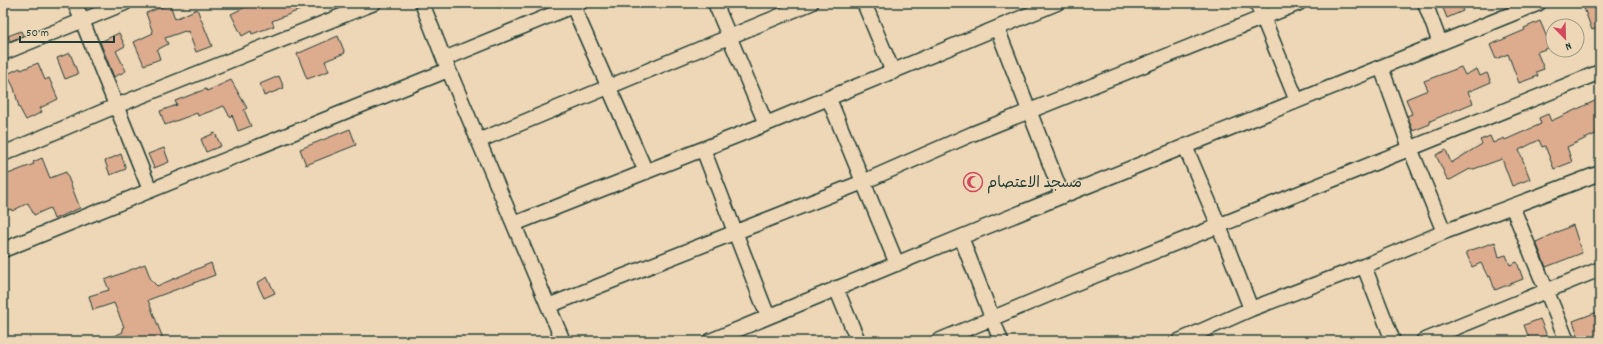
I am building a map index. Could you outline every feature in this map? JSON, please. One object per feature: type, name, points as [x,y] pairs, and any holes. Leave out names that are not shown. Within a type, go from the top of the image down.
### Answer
[{"type":"street","points":[[75,3],[150,190]]},
{"type":"street","points":[[3,53],[125,3]]},
{"type":"street","points":[[3,154],[116,106],[374,3]]},
{"type":"street","points":[[422,3],[478,141],[563,341]]},
{"type":"street","points":[[715,3],[766,124]]},
{"type":"street","points":[[478,141],[811,3]]},
{"type":"street","points":[[864,3],[893,72]]},
{"type":"street","points":[[514,224],[828,99],[1057,3]]},
{"type":"street","points":[[1257,3],[1297,101]]},
{"type":"street","points":[[548,306],[863,182],[972,134],[1299,3]]},
{"type":"street","points":[[1425,3],[1440,43]]},
{"type":"street","points":[[710,341],[1062,195],[1539,3]]},
{"type":"street","points":[[3,250],[150,190],[446,64],[577,4],[608,88],[646,172]]},
{"type":"street","points":[[997,28],[1062,195]]},
{"type":"street","points":[[1381,67],[1410,148],[1444,232]]},
{"type":"street","points":[[938,341],[1600,72]]},
{"type":"street","points":[[828,99],[897,264]]},
{"type":"street","points":[[1185,146],[1219,226],[1251,309]]},
{"type":"street","points":[[703,149],[768,317]]},
{"type":"street","points":[[1179,341],[1251,309],[1364,266],[1444,232],[1600,173]]},
{"type":"street","points":[[1512,206],[1567,341]]},
{"type":"street","points":[[960,237],[1001,341]]},
{"type":"street","points":[[1364,266],[1393,341]]},
{"type":"street","points":[[1423,341],[1600,269]]},
{"type":"street","points":[[836,288],[858,341]]},
{"type":"building","points":[[254,3],[259,3],[261,8],[273,3],[315,4],[272,21],[274,26],[252,34],[251,31],[242,36],[231,14]]},
{"type":"building","points":[[1441,3],[1460,3],[1463,11],[1447,18]]},
{"type":"building","points":[[1600,3],[1600,27],[1592,30],[1584,8]]},
{"type":"building","points":[[170,4],[175,19],[197,9],[212,46],[196,52],[188,31],[185,31],[165,38],[168,44],[157,50],[160,59],[144,65],[134,42],[153,33],[146,13]]},
{"type":"building","points":[[1540,21],[1545,33],[1545,49],[1537,52],[1544,69],[1536,72],[1538,76],[1519,83],[1508,54],[1496,59],[1490,45],[1525,30],[1524,28]]},
{"type":"building","points":[[21,31],[23,36],[10,41],[8,36]]},
{"type":"building","points":[[119,33],[125,46],[116,51],[126,71],[114,77],[100,42]]},
{"type":"building","points":[[338,36],[345,53],[325,61],[329,71],[307,79],[297,54]]},
{"type":"building","points":[[70,53],[78,74],[65,79],[57,58]]},
{"type":"building","points":[[38,63],[45,80],[49,78],[58,99],[40,108],[42,112],[26,120],[19,107],[14,88],[7,74],[20,68],[21,70]]},
{"type":"building","points":[[1461,67],[1465,75],[1477,69],[1480,76],[1487,73],[1491,82],[1468,92],[1473,103],[1430,121],[1430,124],[1413,131],[1407,116],[1412,114],[1406,99],[1428,90],[1424,81]]},
{"type":"building","points":[[279,76],[284,88],[264,96],[260,84]]},
{"type":"building","points":[[231,80],[247,108],[244,110],[251,126],[238,131],[232,115],[230,117],[224,106],[198,116],[197,113],[165,125],[160,111],[177,105],[175,101],[206,89],[207,91]]},
{"type":"building","points":[[1597,100],[1600,108],[1600,132],[1567,147],[1572,162],[1554,169],[1545,146],[1542,147],[1539,140],[1519,150],[1530,179],[1512,186],[1502,159],[1471,170],[1470,169],[1450,180],[1447,179],[1436,155],[1446,150],[1451,163],[1482,144],[1480,140],[1490,136],[1493,143],[1504,138],[1505,140],[1541,124],[1539,118],[1548,114],[1551,121]]},
{"type":"building","points":[[350,129],[356,145],[306,165],[300,149]]},
{"type":"building","points":[[215,133],[221,146],[206,152],[201,139]]},
{"type":"building","points":[[164,148],[169,162],[154,168],[148,154]]},
{"type":"building","points":[[121,154],[126,169],[110,175],[105,161]]},
{"type":"building","points":[[42,158],[50,178],[66,172],[80,208],[54,219],[50,208],[34,215],[28,203],[12,211],[11,209],[3,212],[3,176],[34,164],[33,162]]},
{"type":"building","points":[[1573,225],[1582,253],[1546,267],[1536,242]]},
{"type":"building","points":[[1495,242],[1499,257],[1506,255],[1510,265],[1517,262],[1523,279],[1495,290],[1490,276],[1488,277],[1481,263],[1472,267],[1466,252]]},
{"type":"building","points":[[211,263],[215,275],[148,300],[164,341],[103,341],[123,332],[122,328],[124,327],[114,303],[93,310],[89,296],[109,290],[105,280],[145,264],[151,280],[157,286]]},
{"type":"building","points":[[267,277],[275,293],[264,298],[257,283]]},
{"type":"building","points":[[1600,311],[1600,341],[1580,341],[1573,321]]},
{"type":"building","points":[[1540,319],[1549,341],[1530,341],[1524,325]]},
{"type":"place","name":"مسجد الاعتصام","points":[[973,182]]}]
